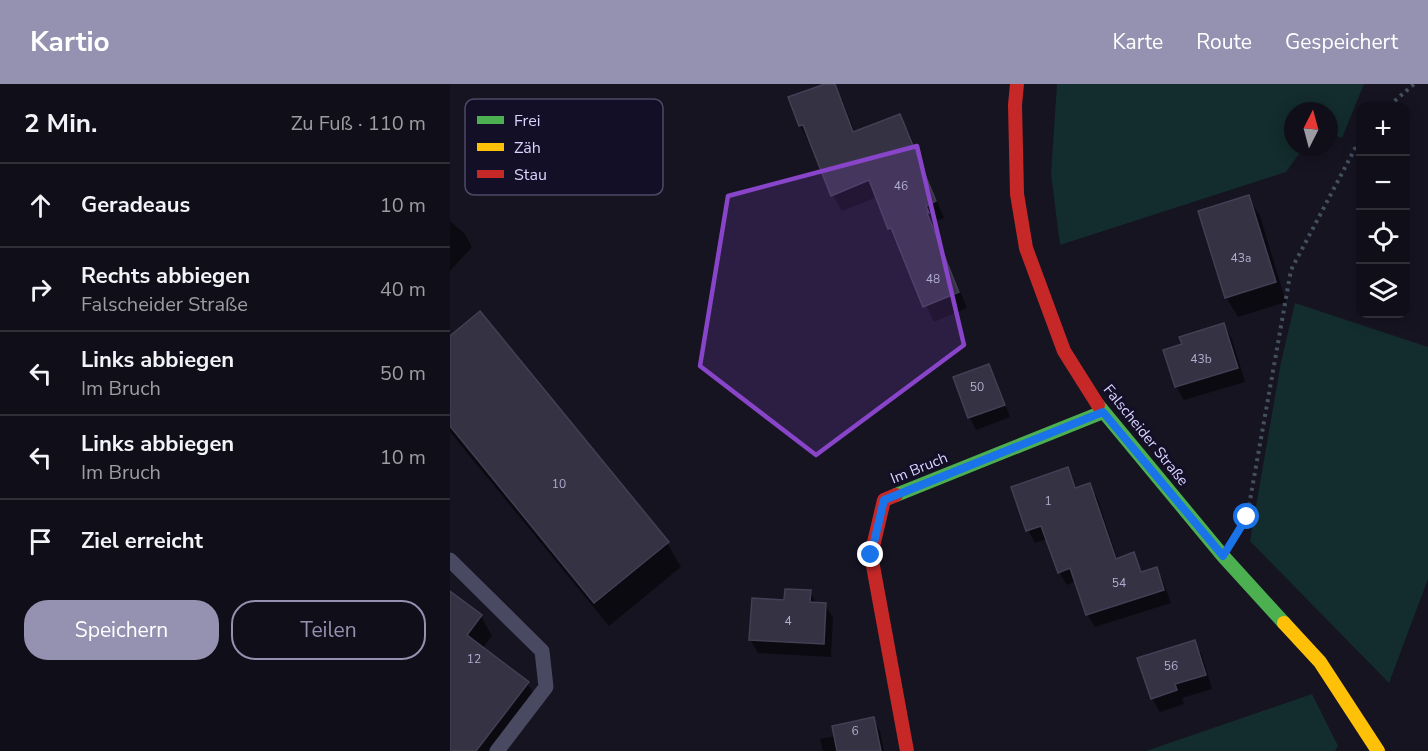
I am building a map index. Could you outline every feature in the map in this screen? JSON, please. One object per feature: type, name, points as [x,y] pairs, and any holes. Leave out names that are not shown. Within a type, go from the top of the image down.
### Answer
[{"type":"street","name":"Falscheider Straße","points":[[1017,84],[1015,105],[1017,194],[1026,248],[1064,351],[1103,412],[1223,556],[1320,662],[1378,751]]},
{"type":"street","name":"Im Bruch","points":[[907,751],[871,555],[884,500],[1103,412]]},
{"type":"lane","points":[[450,560],[542,651],[546,687],[497,751]]},
{"type":"path","points":[[1394,102],[1414,84]]},
{"type":"path","points":[[1223,556],[1247,517],[1291,270],[1356,147]]},
{"type":"highlighted area","points":[[917,146],[964,345],[816,455],[700,366],[728,196]]},
{"type":"green space","points":[[1057,84],[1364,84],[1342,138],[1338,136],[1338,102],[1284,102],[1284,156],[1298,156],[1286,172],[1060,245],[1051,174]]},
{"type":"green space","points":[[1295,303],[1428,347],[1428,579],[1389,683],[1250,541],[1281,362]]},
{"type":"green space","points":[[1312,694],[1338,746],[1335,751],[1146,751]]},
{"type":"building","points":[[825,84],[835,84],[853,132],[900,114],[936,201],[926,206],[929,213],[927,213],[959,292],[923,307],[869,180],[831,196],[803,125],[799,126],[788,97]]},
{"type":"building","points":[[1249,195],[1276,282],[1225,298],[1198,211]]},
{"type":"building","points":[[480,311],[669,542],[594,603],[450,426],[450,336]]},
{"type":"building","points":[[1224,323],[1238,368],[1175,387],[1163,350],[1182,344],[1179,337]]},
{"type":"building","points":[[989,364],[1005,405],[968,418],[953,377]]},
{"type":"building","points":[[1068,467],[1075,488],[1090,483],[1116,559],[1134,552],[1141,572],[1157,567],[1164,590],[1086,615],[1070,568],[1058,573],[1041,526],[1026,531],[1011,487]]},
{"type":"building","points":[[785,589],[811,590],[810,602],[826,603],[824,644],[749,640],[752,598],[784,600]]},
{"type":"building","points":[[450,591],[482,615],[467,635],[529,682],[476,751],[450,751]]},
{"type":"building","points":[[1195,640],[1206,675],[1175,684],[1177,690],[1151,699],[1137,658]]},
{"type":"building","points":[[874,717],[881,751],[837,751],[832,726]]},
{"type":"traffic: fast","points":[[1098,405],[1223,556],[1284,623]]},
{"type":"traffic: fast","points":[[896,495],[1103,412]]},
{"type":"traffic: slow","points":[[1284,623],[1320,662],[1378,751]]},
{"type":"traffic: jam","points":[[1017,84],[1015,105],[1017,194],[1026,248],[1064,351],[1098,405]]},
{"type":"traffic: jam","points":[[896,495],[884,500],[871,555],[907,751]]},
{"type":"route","points":[[871,555],[884,500],[1103,412],[1223,556],[1247,517]]}]
